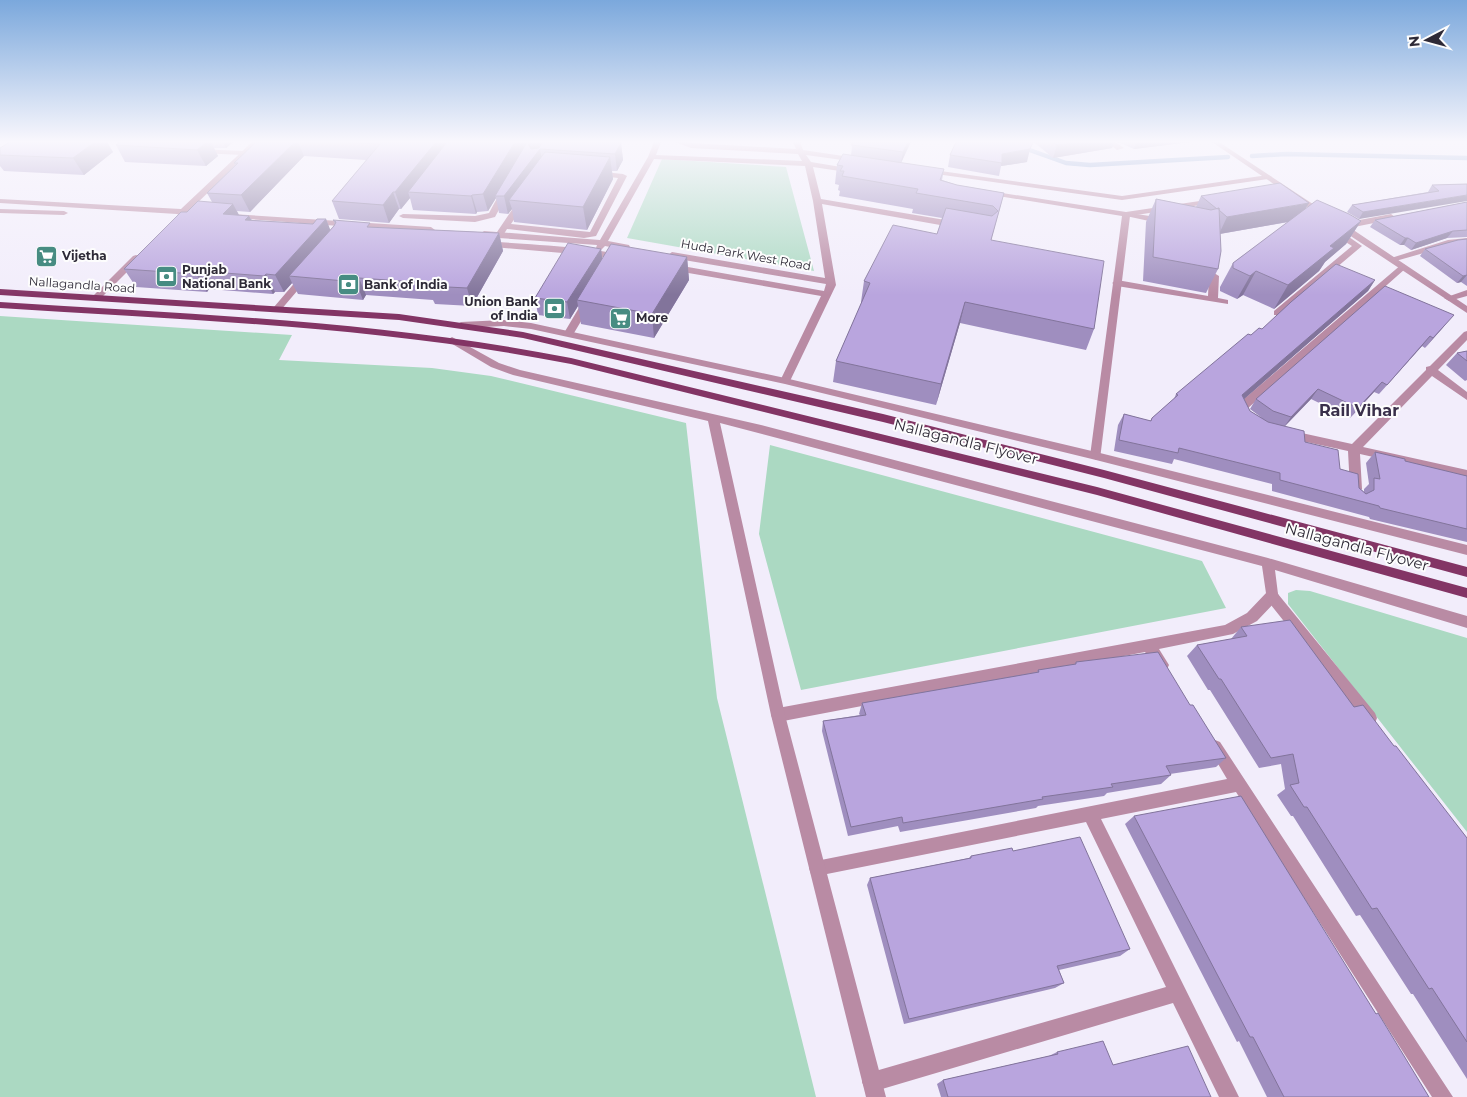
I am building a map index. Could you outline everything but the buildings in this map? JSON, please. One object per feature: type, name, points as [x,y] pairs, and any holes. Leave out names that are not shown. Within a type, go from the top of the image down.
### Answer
[{"type":"main road","name":"Nallagandla Road","points":[[0,292],[399,317],[461,325]]},
{"type":"main road","name":"Nallagandla Road","points":[[0,305],[311,325],[452,340]]},
{"type":"main road","name":"Nallagandla Flyover","points":[[461,325],[582,347],[883,418],[1104,474],[1467,572]]},
{"type":"main road","name":"Nallagandla Flyover","points":[[452,340],[571,361],[857,430],[1078,486],[1467,593]]},
{"type":"street","points":[[176,219],[203,193]]},
{"type":"street","points":[[394,227],[406,212],[475,219],[492,216],[504,193]]},
{"type":"street","points":[[505,226],[584,235],[593,234],[614,193]]},
{"type":"street","points":[[597,253],[631,193]]},
{"type":"street","points":[[785,381],[830,282],[815,193]]},
{"type":"street","points":[[996,193],[1173,223]]},
{"type":"street","points":[[1088,193],[1122,198],[1155,193]]},
{"type":"street","points":[[1277,313],[1358,246],[1278,193]]},
{"type":"street","points":[[1292,193],[1467,310]]},
{"type":"street","points":[[498,235],[527,195]]},
{"type":"street","points":[[1126,214],[1220,200]]},
{"type":"street","points":[[0,201],[184,212],[431,240]]},
{"type":"street","points":[[817,201],[968,227]]},
{"type":"street","points":[[0,211],[206,221]]},
{"type":"street","points":[[1096,456],[1126,214]]},
{"type":"street","points":[[1343,227],[1399,216]]},
{"type":"street","points":[[220,217],[441,231]]},
{"type":"street","points":[[470,233],[603,243],[631,248]]},
{"type":"street","points":[[1392,259],[1451,242],[1467,241]]},
{"type":"street","points":[[480,244],[597,253],[626,258]]},
{"type":"street","points":[[96,298],[143,252]]},
{"type":"street","name":"Huda Park West Road","points":[[660,253],[830,282]]},
{"type":"street","name":"Huda Park West Road","points":[[664,265],[826,294]]},
{"type":"street","points":[[1258,425],[1251,422],[1244,414],[1242,408],[1402,267]]},
{"type":"street","points":[[277,309],[313,268]]},
{"type":"street","points":[[1213,300],[1214,276]]},
{"type":"street","points":[[1117,283],[1225,302]]},
{"type":"street","points":[[569,333],[593,291]]},
{"type":"street","points":[[1449,298],[1467,293]]},
{"type":"street","points":[[461,325],[517,324],[569,333],[785,381],[1096,456],[1467,550]]},
{"type":"street","points":[[1357,499],[1354,449],[1430,369],[1467,334]]},
{"type":"street","points":[[452,340],[495,365],[517,373],[713,417],[1268,563],[1467,622]]},
{"type":"street","points":[[1430,369],[1467,397]]},
{"type":"street","points":[[713,417],[778,715],[874,1089],[1178,993]]},
{"type":"street","points":[[1274,430],[1467,474]]},
{"type":"street","points":[[1268,563],[1272,596],[1382,732]]},
{"type":"street","points":[[778,715],[1228,630],[1252,617],[1272,596]]},
{"type":"street","points":[[1149,646],[1170,678]]},
{"type":"street","points":[[1207,735],[1442,1097]]},
{"type":"street","points":[[816,868],[1239,784]]},
{"type":"street","points":[[1090,814],[1230,1097]]},
{"type":"green space","points":[[647,193],[793,193],[814,271],[627,238]]},
{"type":"green space","points":[[0,316],[292,335],[279,360],[432,368],[491,376],[686,423],[717,698],[816,1097],[0,1097]]},
{"type":"green space","points":[[770,445],[1202,561],[1226,608],[801,690],[759,534]]},
{"type":"green space","points":[[1296,590],[1310,591],[1467,638],[1467,832],[1288,604],[1288,593]]},
{"type":"place","name":"Vijetha","points":[[46,256]]},
{"type":"place","name":"Punjab National Bank","points":[[166,277]]},
{"type":"place","name":"Bank of India","points":[[348,285]]},
{"type":"place","name":"Union Bank of India","points":[[554,309]]},
{"type":"place","name":"More","points":[[620,318]]},
{"type":"district","name":"Rail Vihar","points":[[1359,410]]}]
